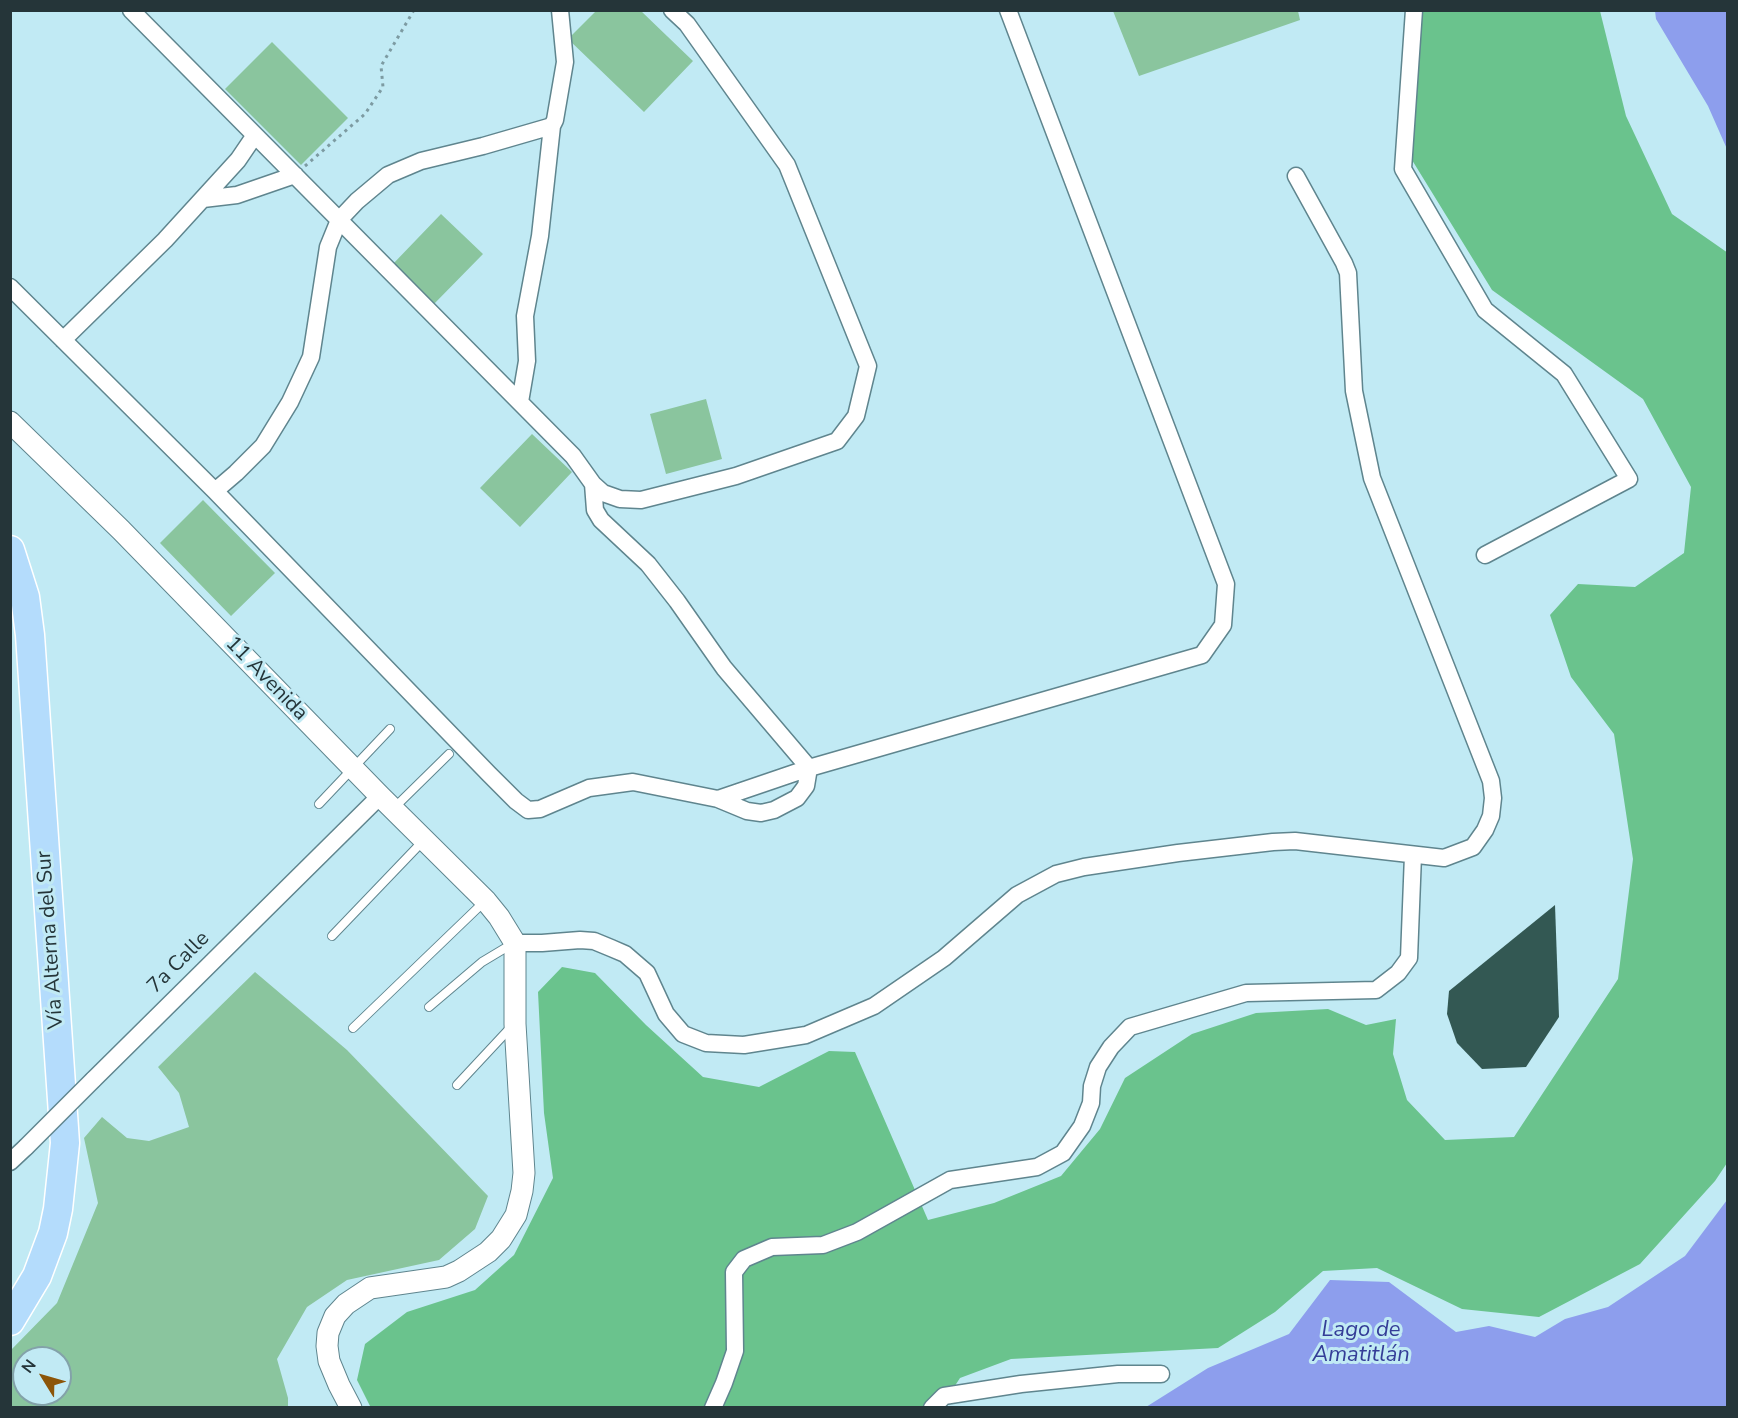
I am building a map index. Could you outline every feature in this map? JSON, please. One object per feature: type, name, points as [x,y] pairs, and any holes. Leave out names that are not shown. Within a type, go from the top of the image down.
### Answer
[{"type":"highway","name":"Vía Alterna del Sur","points":[[10,550],[25,597],[30,635],[65,1143],[58,1209],[52,1233],[37,1276],[10,1321]]},
{"type":"highway","name":"Vía Alterna del Sur","points":[[10,631],[47,1103],[45,1168],[39,1209],[29,1243],[10,1285]]},
{"type":"street","points":[[131,10],[573,456],[593,484],[603,493],[621,499],[641,500],[736,476],[837,441],[856,416],[868,366],[787,165],[687,24],[672,10]]},
{"type":"street","points":[[520,402],[527,360],[525,316],[540,236],[552,126],[565,62],[560,10]]},
{"type":"street","points":[[718,799],[809,768],[1202,655],[1223,625],[1226,584],[1008,10]]},
{"type":"street","points":[[1414,10],[1403,169],[1485,310],[1564,374],[1629,479],[1485,555]]},
{"type":"street","points":[[215,491],[262,446],[290,402],[312,357],[328,247],[339,220],[357,201],[388,175],[421,161],[552,126]]},
{"type":"street","points":[[63,340],[165,240],[238,160],[255,135]]},
{"type":"street","points":[[203,199],[237,195],[295,175]]},
{"type":"street","points":[[351,1407],[329,1361],[327,1346],[328,1333],[340,1310],[356,1296],[370,1288],[446,1277],[459,1271],[488,1252],[501,1239],[516,1215],[524,1173],[515,1024],[515,943],[594,941],[625,954],[647,973],[666,1014],[683,1034],[706,1043],[744,1045],[806,1035],[874,1005],[944,958],[1017,895],[1056,874],[1084,867],[1167,854],[1295,841],[1444,858],[1473,847],[1485,830],[1491,816],[1493,798],[1491,781],[1372,478],[1354,391],[1348,273],[1296,176]]},
{"type":"street","points":[[10,287],[215,491],[489,774],[528,810],[540,809],[589,788],[633,782],[718,799],[761,813],[774,810],[797,798],[806,786],[809,768],[724,668],[648,564],[601,520],[595,510],[593,484]]},
{"type":"street","name":"11 Avenida","points":[[10,422],[121,530],[386,802],[486,901],[515,943]]},
{"type":"street","name":"7a Calle","points":[[10,1162],[93,1080],[386,802]]},
{"type":"street","points":[[713,1407],[735,1351],[734,1272],[744,1259],[772,1247],[823,1245],[857,1233],[950,1180],[1037,1167],[1063,1153],[1082,1126],[1091,1103],[1092,1086],[1098,1067],[1111,1047],[1131,1027],[1246,993],[1376,990],[1398,972],[1409,958],[1413,855]]},
{"type":"street","points":[[932,1407],[944,1396],[1021,1384],[1118,1374],[1161,1374]]},
{"type":"lane","points":[[319,804],[390,729]]},
{"type":"lane","points":[[386,802],[449,754]]},
{"type":"lane","points":[[332,936],[424,840]]},
{"type":"lane","points":[[353,1028],[486,901]]},
{"type":"lane","points":[[429,1007],[482,962],[515,943]]},
{"type":"lane","points":[[457,1085],[515,1024]]},
{"type":"path","points":[[295,175],[365,114],[383,87],[381,66],[414,10]]},
{"type":"green space","points":[[596,11],[641,11],[693,61],[644,112],[568,39]]},
{"type":"green space","points":[[1113,11],[1298,11],[1300,20],[1139,76]]},
{"type":"green space","points":[[1405,11],[1600,11],[1626,116],[1672,214],[1728,253],[1727,1163],[1715,1181],[1640,1264],[1539,1317],[1462,1309],[1377,1268],[1323,1271],[1275,1312],[1218,1348],[1011,1359],[960,1378],[941,1407],[371,1408],[357,1380],[365,1344],[407,1312],[475,1290],[514,1255],[553,1178],[544,1113],[538,992],[562,967],[595,973],[646,1025],[703,1077],[759,1087],[829,1051],[855,1052],[928,1220],[994,1203],[1061,1176],[1100,1129],[1125,1078],[1192,1034],[1256,1013],[1328,1009],[1366,1025],[1396,1019],[1393,1054],[1407,1100],[1445,1140],[1514,1137],[1618,979],[1633,859],[1614,734],[1571,677],[1550,615],[1578,584],[1635,587],[1684,553],[1691,487],[1643,399],[1492,290],[1412,160],[1409,44]]},
{"type":"green space","points":[[272,42],[348,118],[301,165],[225,89]]},
{"type":"green space","points":[[441,214],[483,254],[433,305],[392,265]]},
{"type":"green space","points":[[706,399],[722,459],[666,474],[650,414]]},
{"type":"green space","points":[[532,434],[572,472],[520,527],[480,488]]},
{"type":"green space","points":[[203,500],[275,573],[231,616],[160,543]]},
{"type":"green space","points":[[255,972],[347,1050],[488,1196],[475,1229],[439,1260],[347,1280],[307,1307],[277,1359],[288,1398],[288,1407],[11,1407],[12,1349],[12,1406],[72,1406],[72,1346],[15,1346],[57,1303],[98,1203],[84,1138],[102,1117],[127,1138],[149,1141],[189,1127],[179,1093],[158,1067]]},
{"type":"water","points":[[1655,11],[1727,11],[1727,149],[1708,106],[1656,19]]},
{"type":"water","name":"Lago de Amatitlán","points":[[1727,1200],[1727,1407],[1146,1407],[1208,1368],[1289,1334],[1330,1280],[1389,1282],[1456,1332],[1489,1326],[1535,1337],[1565,1319],[1608,1307],[1685,1256]]},
{"type":"building","points":[[1555,905],[1559,1017],[1526,1067],[1482,1069],[1457,1043],[1447,1014],[1449,991]]}]
